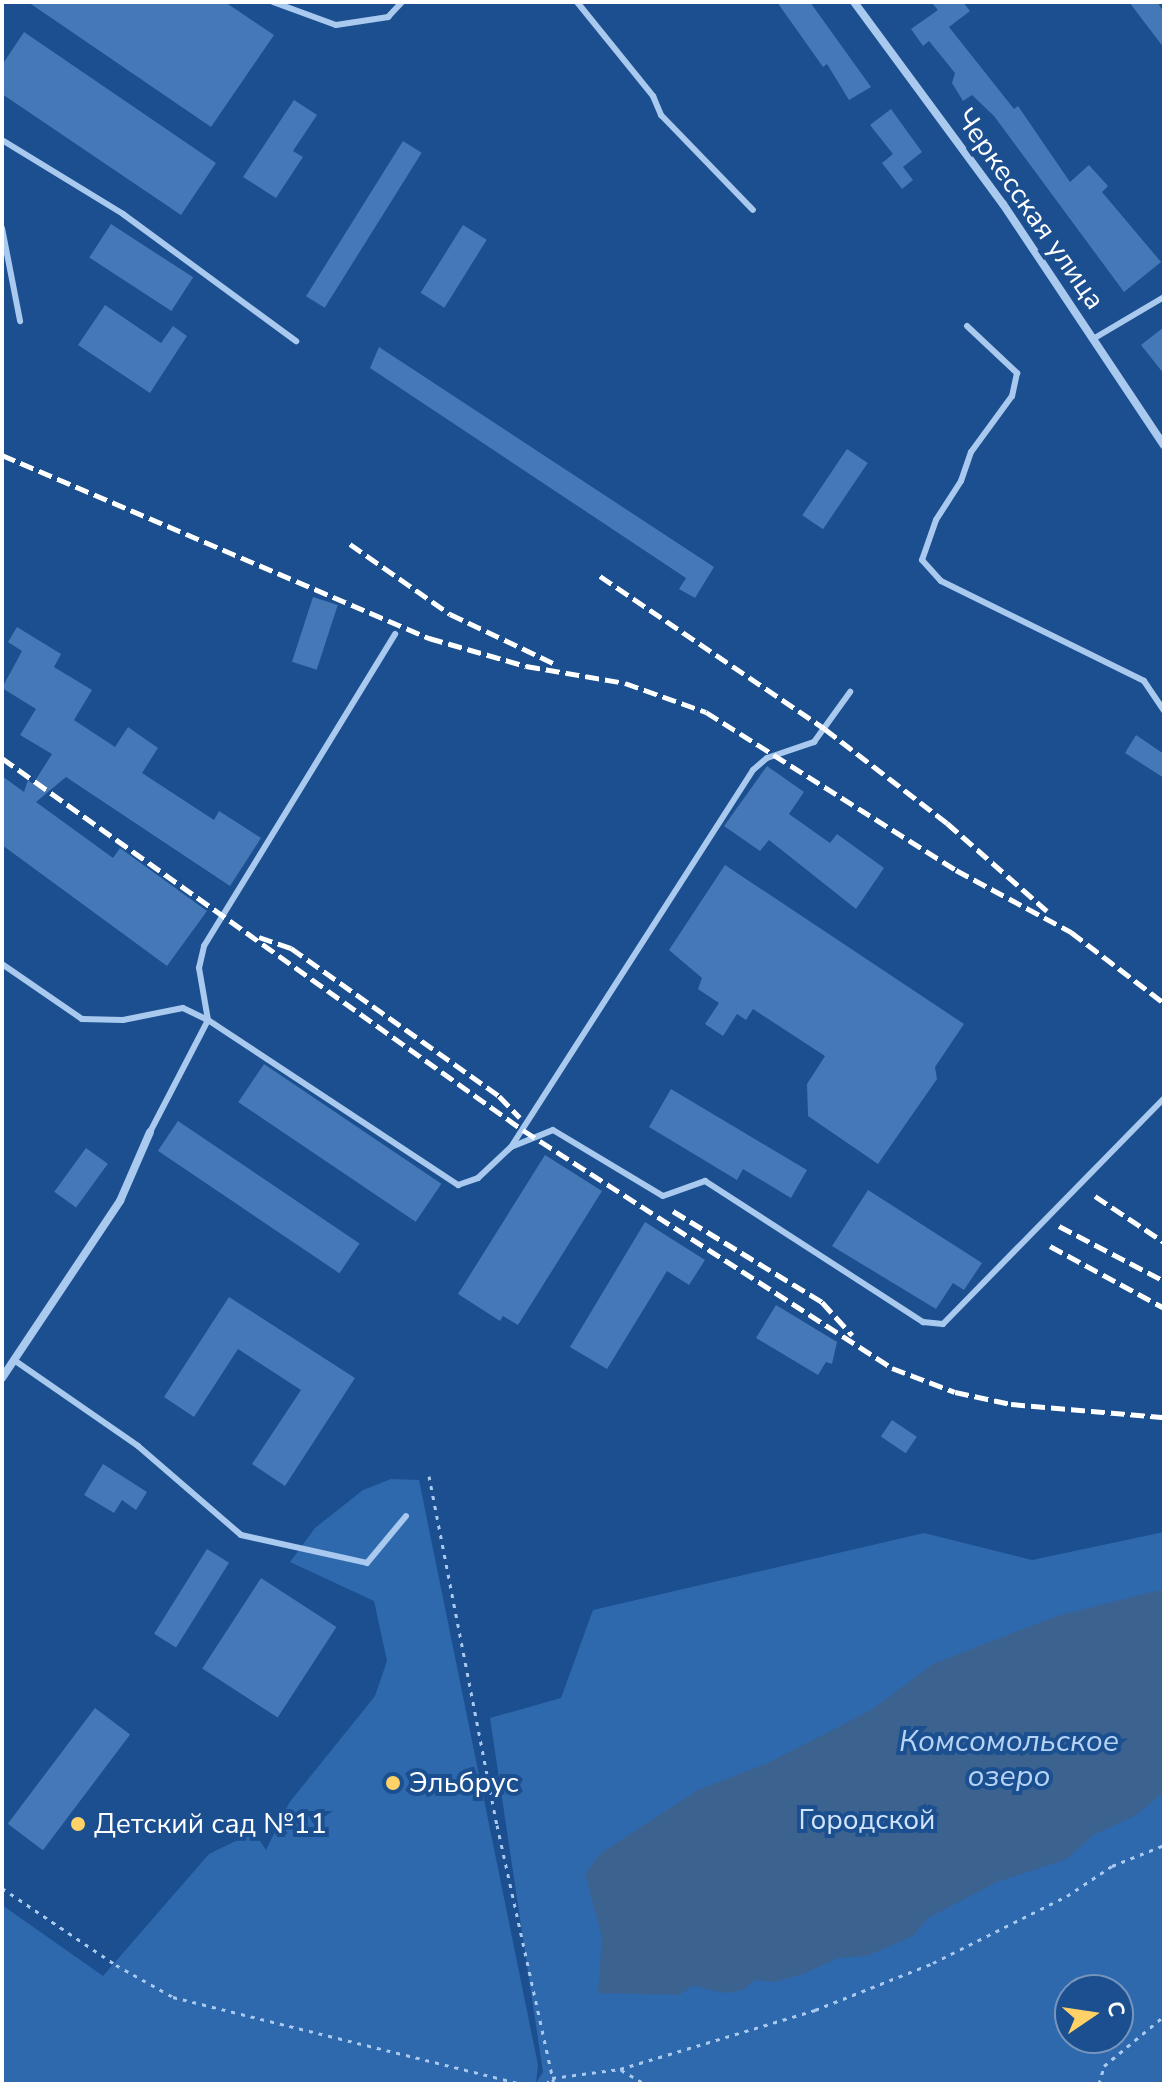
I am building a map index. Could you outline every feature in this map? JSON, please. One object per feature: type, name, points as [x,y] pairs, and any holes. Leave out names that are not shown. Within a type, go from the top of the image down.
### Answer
[{"type":"street","name":"Черкесская улица","points":[[854,2],[1003,204],[1164,445]]},
{"type":"street","points":[[2,1378],[120,1201],[150,1132]]},
{"type":"lane","points":[[273,2],[336,25],[388,17],[402,2]]},
{"type":"lane","points":[[577,2],[653,96],[661,115],[753,210]]},
{"type":"lane","points":[[2,140],[123,214],[296,341]]},
{"type":"lane","points":[[2,228],[20,321]]},
{"type":"lane","points":[[1093,339],[1164,297]]},
{"type":"lane","points":[[967,326],[1017,373],[1012,396],[971,452],[961,481],[936,520],[922,560],[941,581],[1144,681],[1164,711]]},
{"type":"lane","points":[[150,1132],[208,1020],[199,968],[204,946],[395,634]]},
{"type":"lane","points":[[2,964],[82,1019],[123,1020],[183,1008],[208,1020],[458,1185],[478,1178],[511,1147],[753,770],[767,758],[814,742],[850,692]]},
{"type":"lane","points":[[511,1147],[553,1130],[663,1196],[705,1181],[923,1322],[943,1324],[1164,1098]]},
{"type":"lane","points":[[14,1360],[138,1446],[241,1535],[367,1563],[406,1516]]},
{"type":"path","points":[[429,1476],[554,2084]]},
{"type":"path","points":[[546,2084],[552,2078],[620,2069],[815,2010],[933,1963],[1067,1896],[1112,1866],[1164,1845]]},
{"type":"path","points":[[2,1888],[116,1965],[173,1997],[522,2084]]},
{"type":"path","points":[[1099,2084],[1104,2066],[1164,2016]]},
{"type":"path","points":[[620,2069],[645,2084]]},
{"type":"green space","name":"Городской","points":[[391,1479],[419,1480],[538,2065],[536,2083],[543,2072],[490,1718],[561,1698],[593,1610],[924,1533],[1032,1560],[1164,1532],[1164,2084],[2,2084],[2,1905],[103,1976],[209,1854],[254,1832],[266,1850],[289,1803],[375,1696],[387,1661],[374,1601],[290,1562],[315,1528],[363,1490]]},
{"type":"water","name":"Комсомольское озеро","points":[[1164,1589],[1164,1792],[1135,1816],[1093,1835],[1067,1859],[997,1882],[928,1918],[913,1936],[867,1956],[838,1958],[803,1974],[775,1982],[755,1980],[743,1990],[724,1993],[693,1986],[679,1995],[598,1993],[602,1937],[585,1874],[601,1853],[698,1790],[768,1763],[871,1710],[933,1664],[1057,1616]]},
{"type":"building","points":[[28,2],[225,2],[274,35],[211,127]]},
{"type":"building","points":[[777,2],[810,2],[871,87],[849,100],[827,64],[823,67]]},
{"type":"building","points":[[931,2],[963,2],[970,11],[949,27],[1014,109],[1018,106],[1070,182],[1089,165],[1108,186],[1102,192],[1161,262],[1124,292],[994,116],[972,95],[963,101],[952,83],[955,73],[929,41],[923,46],[911,29],[938,10]]},
{"type":"building","points":[[1129,2],[1157,2],[1164,12],[1164,48]]},
{"type":"building","points":[[24,32],[216,163],[181,215],[2,94],[2,65]]},
{"type":"building","points":[[294,100],[317,115],[293,151],[303,157],[276,198],[243,177]]},
{"type":"building","points":[[891,109],[922,152],[903,167],[913,180],[902,189],[882,163],[893,154],[870,125]]},
{"type":"building","points":[[403,141],[422,153],[325,308],[306,296]]},
{"type":"building","points":[[111,224],[193,277],[171,311],[89,258]]},
{"type":"building","points":[[463,225],[487,240],[444,308],[421,293]]},
{"type":"building","points":[[105,305],[161,343],[173,326],[187,336],[150,393],[78,345]]},
{"type":"building","points":[[1164,327],[1164,374],[1141,345]]},
{"type":"building","points":[[379,347],[714,567],[695,598],[679,589],[686,578],[370,368]]},
{"type":"building","points":[[847,449],[868,463],[823,529],[802,515]]},
{"type":"building","points":[[313,597],[338,605],[317,670],[292,662]]},
{"type":"building","points":[[17,627],[61,654],[54,667],[92,690],[74,720],[115,747],[128,727],[158,748],[142,773],[214,820],[219,811],[261,838],[230,886],[66,777],[36,802],[113,858],[120,848],[207,911],[167,966],[2,845],[2,776],[24,792],[28,780],[33,784],[52,754],[20,735],[36,709],[2,688],[22,651],[8,642]]},
{"type":"building","points":[[1136,735],[1164,754],[1164,778],[1125,753]]},
{"type":"building","points":[[767,766],[804,792],[789,814],[830,843],[837,834],[884,868],[856,909],[769,840],[760,851],[724,826]]},
{"type":"building","points":[[725,865],[964,1024],[935,1067],[937,1079],[878,1164],[808,1116],[807,1084],[825,1056],[753,1009],[746,1020],[737,1014],[723,1036],[705,1024],[719,1003],[698,989],[702,978],[669,950]]},
{"type":"building","points":[[264,1064],[441,1184],[416,1222],[238,1102]]},
{"type":"building","points":[[671,1089],[807,1170],[791,1198],[743,1169],[737,1180],[649,1127]]},
{"type":"building","points":[[178,1121],[360,1243],[339,1273],[158,1151]]},
{"type":"building","points":[[86,1148],[108,1164],[76,1208],[54,1192]]},
{"type":"building","points":[[545,1155],[602,1191],[518,1325],[503,1316],[500,1321],[458,1294]]},
{"type":"building","points":[[868,1190],[982,1263],[964,1290],[953,1283],[936,1309],[832,1246]]},
{"type":"building","points":[[645,1222],[705,1260],[689,1285],[667,1271],[607,1369],[570,1347]]},
{"type":"building","points":[[229,1297],[355,1378],[285,1486],[252,1464],[301,1390],[238,1349],[194,1417],[164,1397]]},
{"type":"building","points":[[776,1305],[837,1342],[832,1364],[826,1362],[818,1375],[756,1338]]},
{"type":"building","points":[[892,1420],[917,1437],[906,1453],[881,1437]]},
{"type":"building","points":[[103,1464],[147,1492],[136,1510],[122,1500],[114,1513],[84,1495]]},
{"type":"building","points":[[207,1549],[229,1563],[176,1648],[154,1634]]},
{"type":"building","points":[[261,1578],[336,1627],[278,1718],[202,1669]]},
{"type":"building","points":[[95,1708],[130,1734],[43,1850],[8,1824]]},
{"type":"railway","points":[[2,455],[429,638],[526,666],[625,683],[706,712],[956,870],[1071,932],[1164,1003]]},
{"type":"railway","points":[[350,544],[450,614],[553,663]]},
{"type":"railway","points":[[600,576],[825,729],[947,823],[1047,911]]},
{"type":"railway","points":[[2,758],[523,1130],[892,1368],[955,1392],[1011,1404],[1164,1417]]},
{"type":"railway","points":[[259,937],[291,948],[499,1096],[520,1118]]},
{"type":"railway","points":[[1095,1196],[1164,1242]]},
{"type":"railway","points":[[673,1211],[822,1302],[852,1335]]},
{"type":"railway","points":[[1059,1226],[1164,1281]]},
{"type":"railway","points":[[1050,1246],[1164,1308]]},
{"type":"place","name":"Эльбрус","points":[[393,1783]]},
{"type":"place","name":"Детский сад №11","points":[[78,1824]]}]
